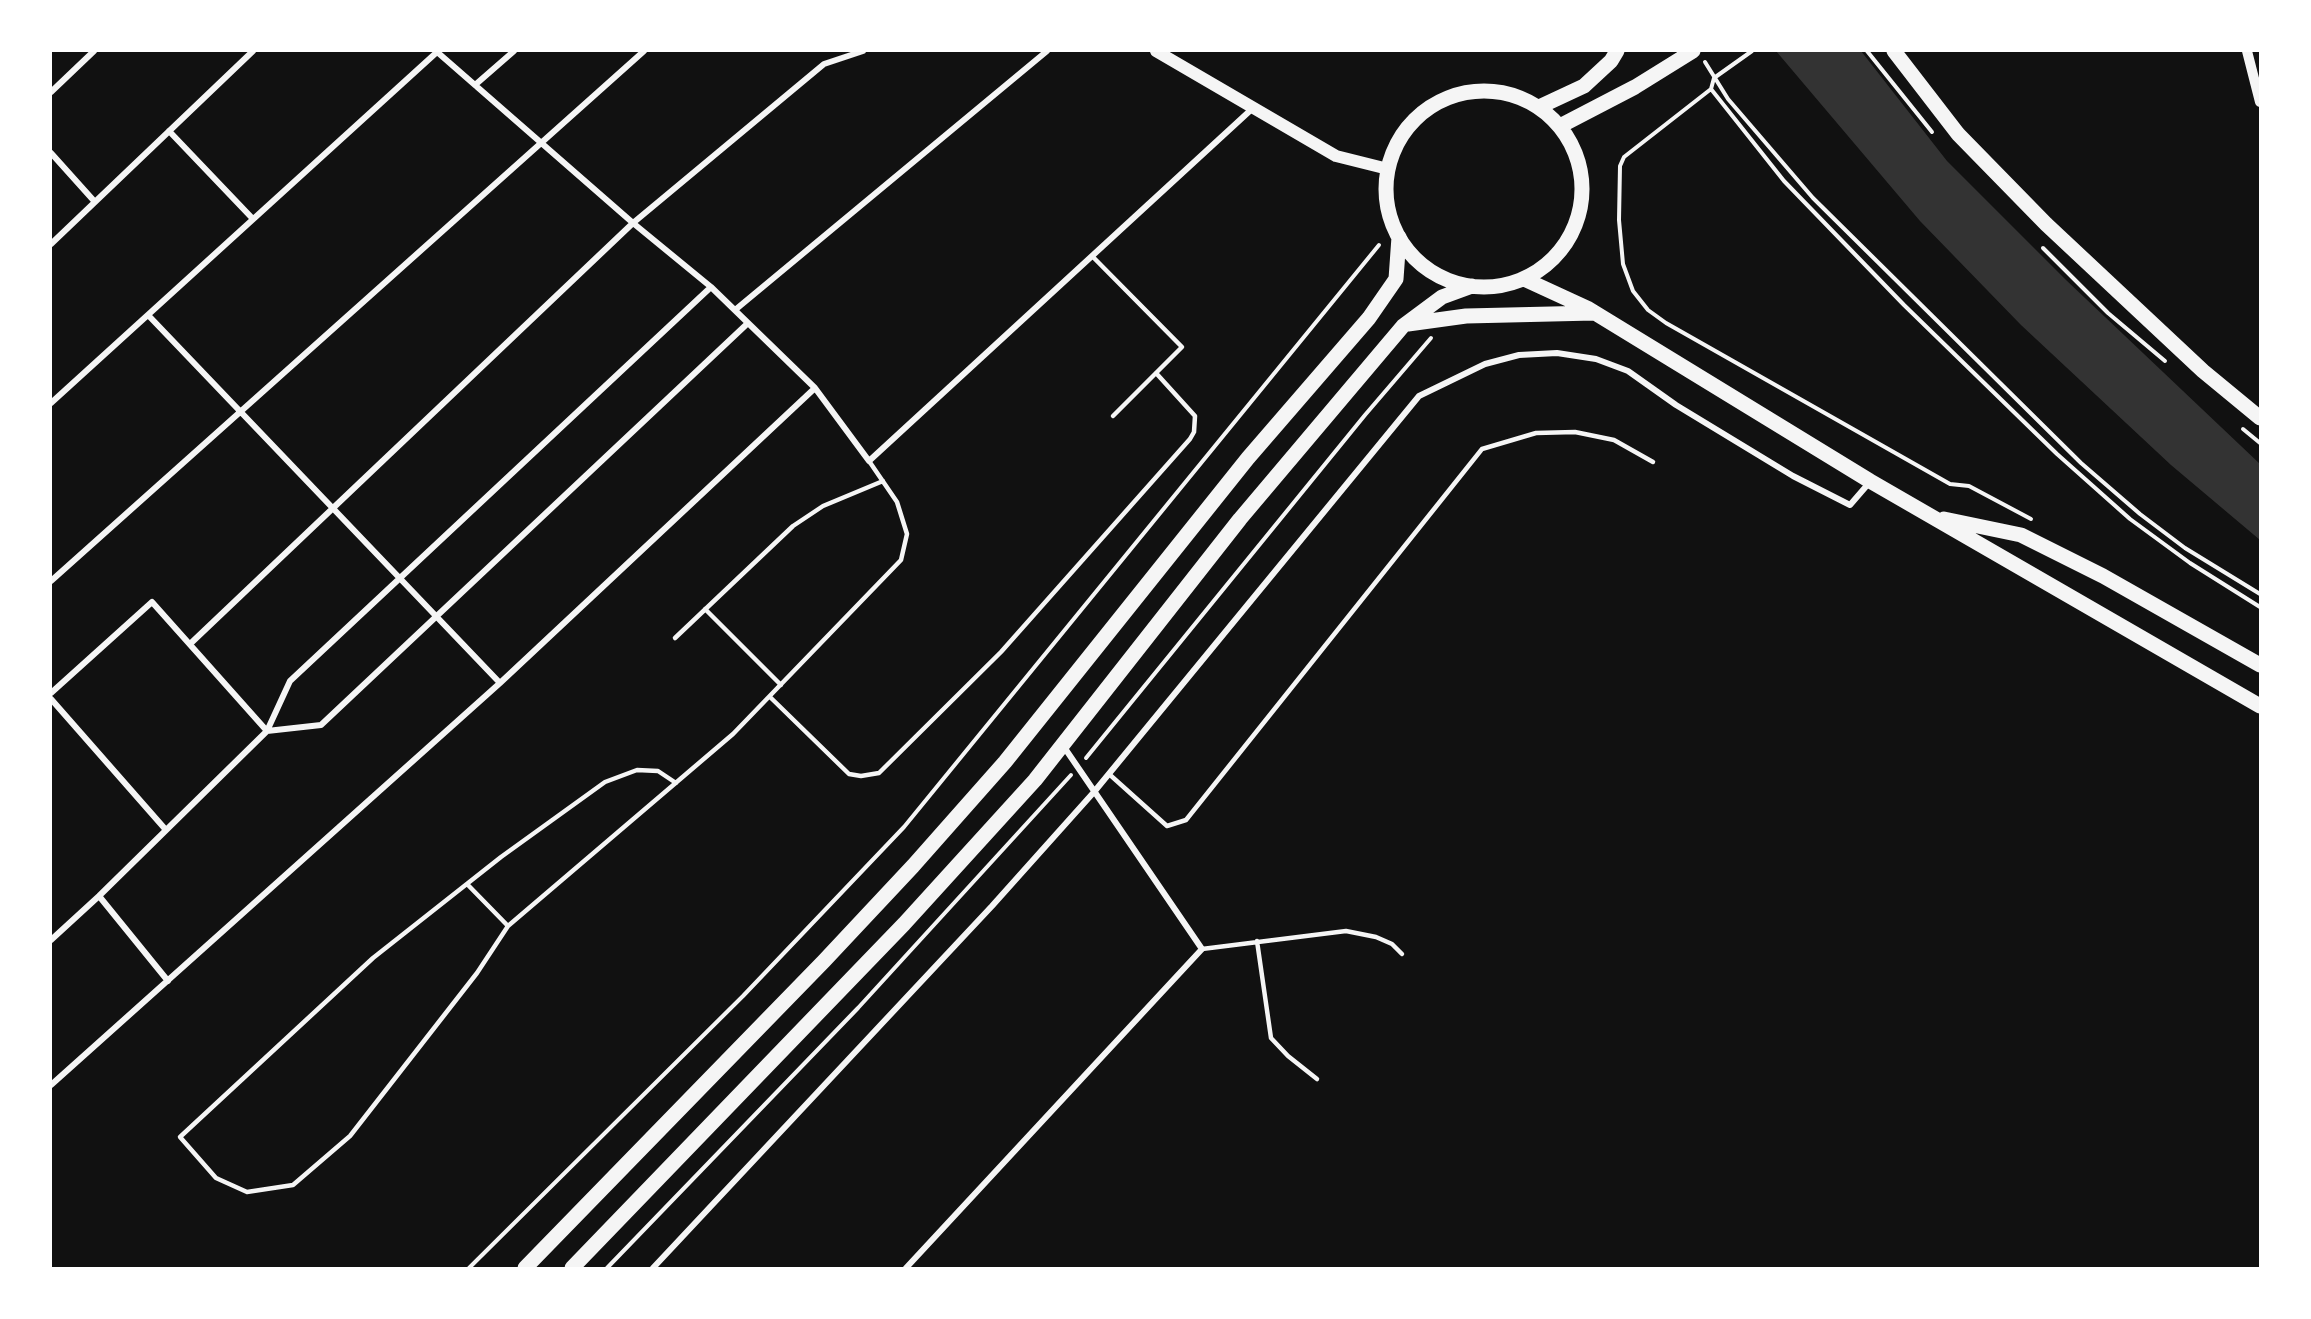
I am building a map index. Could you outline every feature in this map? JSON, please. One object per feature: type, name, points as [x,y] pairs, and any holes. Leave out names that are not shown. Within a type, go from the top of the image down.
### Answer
[{"type":"main road","points":[[1539,106],[1584,86],[1611,61],[1617,51]]},
{"type":"main road","points":[[1894,51],[1958,134],[2046,224],[2203,371],[2260,418]]},
{"type":"main road","points":[[1160,52],[1336,156],[1388,169]]},
{"type":"main road","points":[[1560,126],[1635,87],[1675,61],[1698,55]]},
{"type":"main road","points":[[1502,92],[1539,106],[1560,126],[1570,141],[1581,171],[1580,209],[1573,230],[1562,248],[1537,272],[1524,279],[1493,287],[1472,286],[1453,282],[1431,272],[1413,257],[1399,237],[1391,220],[1386,195],[1388,169],[1396,145],[1411,124],[1443,100],[1462,93],[1502,92]]},
{"type":"main road","points":[[525,1268],[848,935],[1005,762],[1248,458],[1369,318],[1396,279],[1399,237]]},
{"type":"main road","points":[[1524,279],[1597,313],[1870,481],[2260,706]]},
{"type":"main road","points":[[572,1268],[904,924],[1035,780],[1240,519],[1406,324],[1442,297],[1472,286]]},
{"type":"main road","points":[[1406,324],[1466,316],[1597,313]]},
{"type":"main road","points":[[1932,517],[2021,535],[2103,576],[2260,665]]},
{"type":"street","points":[[51,92],[94,51]]},
{"type":"street","points":[[51,244],[253,51]]},
{"type":"street","points":[[475,85],[514,51]]},
{"type":"street","points":[[51,581],[644,51]]},
{"type":"street","points":[[190,644],[633,224],[824,64],[863,51]]},
{"type":"street","points":[[735,310],[1047,51]]},
{"type":"street","points":[[2247,51],[2260,102]]},
{"type":"street","points":[[51,403],[437,52],[633,224],[711,287],[815,388],[869,461],[1252,108]]},
{"type":"street","points":[[169,131],[253,219]]},
{"type":"street","points":[[51,153],[95,202]]},
{"type":"street","points":[[51,940],[99,897],[267,731],[290,681],[711,287]]},
{"type":"street","points":[[148,315],[500,682]]},
{"type":"street","points":[[267,731],[321,725],[748,323]]},
{"type":"street","points":[[653,1268],[992,906],[1094,792],[1419,396],[1485,364],[1519,355],[1557,353],[1596,359],[1628,371],[1676,405],[1793,476],[1850,505],[1870,481]]},
{"type":"street","points":[[51,1085],[500,682],[815,388]]},
{"type":"street","points":[[51,693],[152,602],[267,731]]},
{"type":"street","points":[[51,699],[166,830]]},
{"type":"street","points":[[906,1268],[1202,948],[1062,745]]},
{"type":"street","points":[[99,897],[168,981]]},
{"type":"lane","points":[[1092,256],[1182,347],[1113,416]]},
{"type":"lane","points":[[771,697],[849,774],[861,776],[879,773],[1001,652],[1190,439],[1194,432],[1195,416],[1156,373]]},
{"type":"lane","points":[[1109,774],[1167,826],[1186,820],[1482,449],[1536,433],[1575,432],[1614,440],[1653,462]]},
{"type":"lane","points":[[676,783],[658,771],[637,770],[605,782],[467,884],[373,958],[180,1137],[216,1178],[247,1192],[293,1185],[350,1136],[477,973],[508,926],[676,783],[733,734],[901,560],[907,534],[897,502],[869,461]]},
{"type":"lane","points":[[675,638],[793,526],[823,506],[883,481]]},
{"type":"lane","points":[[705,609],[781,686]]},
{"type":"lane","points":[[467,884],[508,926]]},
{"type":"lane","points":[[1202,948],[1346,931],[1376,937],[1392,944],[1402,954]]},
{"type":"lane","points":[[1257,941],[1270,1038],[1317,1079]]},
{"type":"path","points":[[1752,51],[1714,78],[1711,89],[1632,148],[1620,166],[1618,220],[1623,264],[1633,291],[1648,310],[1666,323],[1950,484],[1969,486],[2038,523]]},
{"type":"path","points":[[1698,55],[1774,155],[1813,198],[2081,463],[2185,548],[2260,594]]},
{"type":"path","points":[[1711,89],[1784,181],[1904,305],[2057,454],[2130,519],[2190,563],[2260,606]]},
{"type":"path","points":[[470,1268],[743,996],[904,827],[1379,245]]},
{"type":"shaded area","points":[[1776,51],[1861,51],[1947,161],[2066,280],[2260,464],[2260,540],[2171,465],[2021,325],[1920,221]]}]
